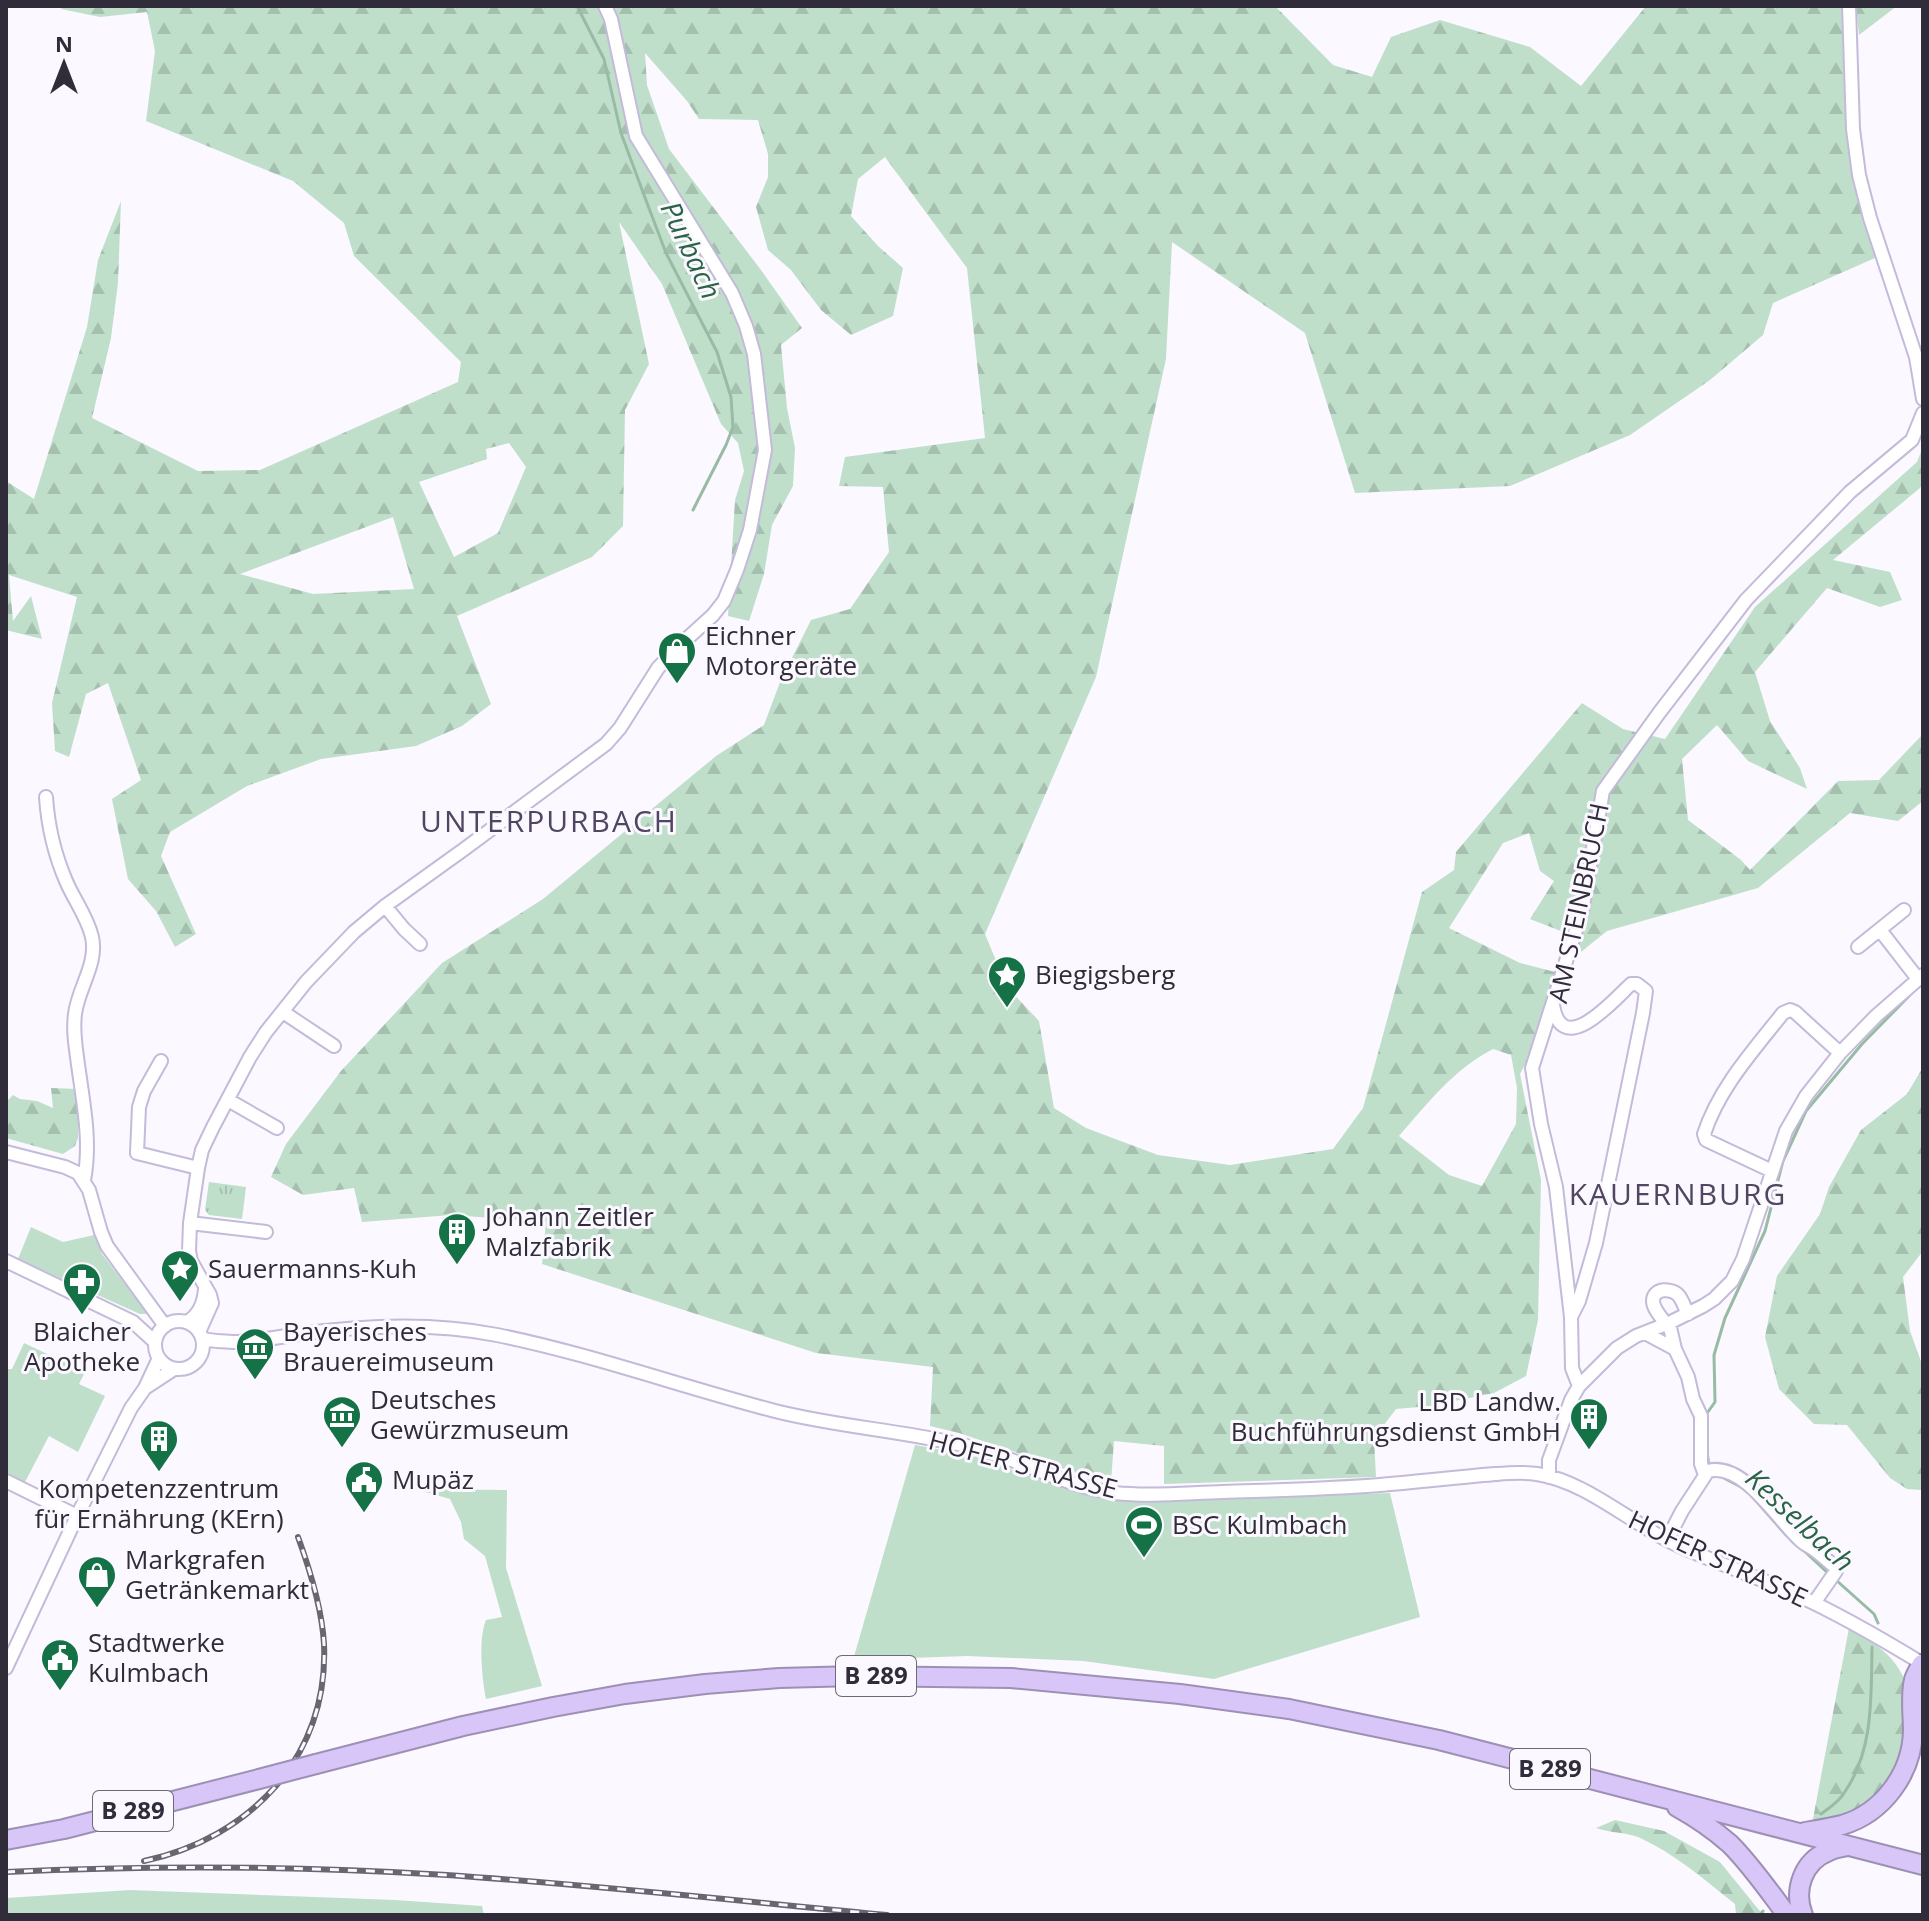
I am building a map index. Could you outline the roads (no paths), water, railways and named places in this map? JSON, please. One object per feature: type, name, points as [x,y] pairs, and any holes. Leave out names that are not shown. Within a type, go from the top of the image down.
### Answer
[{"type":"highway","points":[[1802,1833],[1844,1824],[1871,1810],[1899,1781],[1909,1759],[1913,1736],[1914,1679],[1922,1664]]},
{"type":"highway","name":"B 289","points":[[6,1840],[64,1829],[463,1726],[625,1694],[779,1678],[956,1676],[1092,1685],[1289,1709],[1439,1740],[1923,1865]]},
{"type":"highway","points":[[1661,1797],[1729,1844],[1787,1915]]},
{"type":"highway","points":[[1803,1915],[1798,1893],[1802,1877],[1812,1861],[1828,1851],[1848,1846]]},
{"type":"street","points":[[6,1261],[133,1322],[155,1342],[159,1358],[168,1367],[181,1369],[194,1364],[202,1353],[201,1335],[212,1303],[189,1251],[198,1168],[202,1150],[250,1057],[332,953],[385,906],[606,744],[620,728],[658,668],[724,601],[750,530],[765,450],[754,354],[732,293],[636,136],[611,19],[605,6]]},
{"type":"street","points":[[1849,6],[1853,129],[1859,175],[1916,357],[1923,399]]},
{"type":"street","name":"AM STEINBRUCH","points":[[1579,1386],[1572,1368],[1571,1317],[1556,1187],[1532,1068],[1582,911],[1603,791],[1746,600],[1850,492],[1912,440],[1923,413]]},
{"type":"street","points":[[46,797],[48,827],[55,851],[67,883],[88,921],[93,942],[92,962],[75,1011],[74,1032],[87,1134],[84,1180]]},
{"type":"street","points":[[385,906],[420,944]]},
{"type":"street","points":[[1858,947],[1904,910]]},
{"type":"street","points":[[1549,1477],[1549,1460],[1579,1386],[1617,1348],[1714,1299],[1732,1281],[1743,1259],[1786,1131],[1806,1096],[1840,1053],[1920,977],[1880,930]]},
{"type":"street","name":"AM STEINBRUCH","points":[[1553,1005],[1560,1024],[1567,1028],[1582,1026],[1596,1018],[1631,984],[1637,984],[1646,991],[1596,1243],[1579,1301],[1571,1317]]},
{"type":"street","points":[[1772,1171],[1706,1140],[1704,1134],[1708,1121],[1728,1084],[1783,1013],[1790,1010],[1840,1053]]},
{"type":"street","points":[[283,1012],[334,1046]]},
{"type":"street","points":[[161,1061],[139,1107],[137,1153],[198,1168]]},
{"type":"street","points":[[228,1100],[277,1128]]},
{"type":"street","points":[[6,1152],[72,1170],[84,1180],[107,1246],[164,1327]]},
{"type":"street","points":[[190,1223],[266,1232]]},
{"type":"street","points":[[187,1322],[201,1309],[205,1285]]},
{"type":"street","points":[[1688,1314],[1674,1291],[1658,1291],[1654,1295],[1655,1308],[1667,1324],[1701,1416],[1701,1464],[1709,1472]]},
{"type":"street","points":[[155,1342],[164,1327],[175,1321],[187,1322],[201,1335]]},
{"type":"street","points":[[133,1322],[164,1327]]},
{"type":"street","name":"HOFER STRASSE","points":[[202,1353],[235,1343],[371,1326],[450,1328],[538,1345],[778,1411],[977,1448],[1110,1493],[1135,1495],[1369,1485],[1514,1472],[1537,1474],[1579,1488],[1667,1540],[1814,1603],[1922,1664]]},
{"type":"street","points":[[1645,1333],[1675,1349]]},
{"type":"street","name":"HOFER STRASSE","points":[[201,1335],[235,1343]]},
{"type":"street","points":[[6,1668],[11,1644],[159,1358]]},
{"type":"street","points":[[145,1388],[174,1369]]},
{"type":"street","points":[[1667,1540],[1709,1472],[1725,1470],[1747,1483],[1802,1542],[1836,1568],[1814,1603]]},
{"type":"street","points":[[6,1481],[77,1516]]},
{"type":"waterway","name":"Purbach","points":[[577,6],[604,59],[621,133],[666,253],[717,352],[731,397],[733,427],[693,510]]},
{"type":"waterway","name":"Kesselbach","points":[[1705,1416],[1715,1402],[1714,1355],[1725,1318],[1765,1231],[1783,1161],[1806,1111],[1862,1044],[1909,996]]},
{"type":"waterway","name":"Kesselbach","points":[[1707,1451],[1709,1467]]},
{"type":"waterway","name":"Kesselbach","points":[[1718,1475],[1750,1494],[1786,1535]]},
{"type":"waterway","name":"Kesselbach","points":[[1801,1548],[1830,1575]]},
{"type":"waterway","name":"Kesselbach","points":[[1836,1580],[1874,1614],[1878,1623]]},
{"type":"waterway","name":"Kesselbach","points":[[1821,1814],[1842,1796],[1861,1759],[1869,1723],[1872,1647]]},
{"type":"waterway","name":"Kesselbach","points":[[1760,1915],[1763,1911]]},
{"type":"railway","points":[[144,1861],[182,1850],[218,1833],[249,1812],[276,1786],[297,1756],[313,1722],[322,1685],[324,1644],[315,1589],[298,1537]]},
{"type":"railway","points":[[6,1872],[171,1868],[392,1872],[887,1915]]},
{"type":"place","name":"Eichner Motorgeräte","points":[[677,685]]},
{"type":"place","name":"Biegigsberg","points":[[1007,1009]]},
{"type":"place","name":"Johann Zeitler Malzfabrik","points":[[457,1266]]},
{"type":"place","name":"Sauermanns-Kuh","points":[[180,1303]]},
{"type":"place","name":"Blaicher Apotheke","points":[[82,1316]]},
{"type":"place","name":"Bayerisches Brauereimuseum","points":[[255,1381]]},
{"type":"place","name":"Deutsches Gewürzmuseum","points":[[342,1449]]},
{"type":"place","name":"LBD Landw. Buchführungsdienst GmbH","points":[[1589,1451]]},
{"type":"place","name":"Kompetenzzentrum für Ernährung (KErn)","points":[[159,1473]]},
{"type":"place","name":"Mupäz","points":[[364,1514]]},
{"type":"place","name":"BSC Kulmbach","points":[[1144,1559]]},
{"type":"place","name":"Markgrafen Getränkemarkt","points":[[97,1609]]},
{"type":"place","name":"Stadtwerke Kulmbach","points":[[60,1692]]},
{"type":"district","name":"UNTERPURBACH","points":[[549,822]]},
{"type":"district","name":"KAUERNBURG","points":[[1678,1195]]}]
